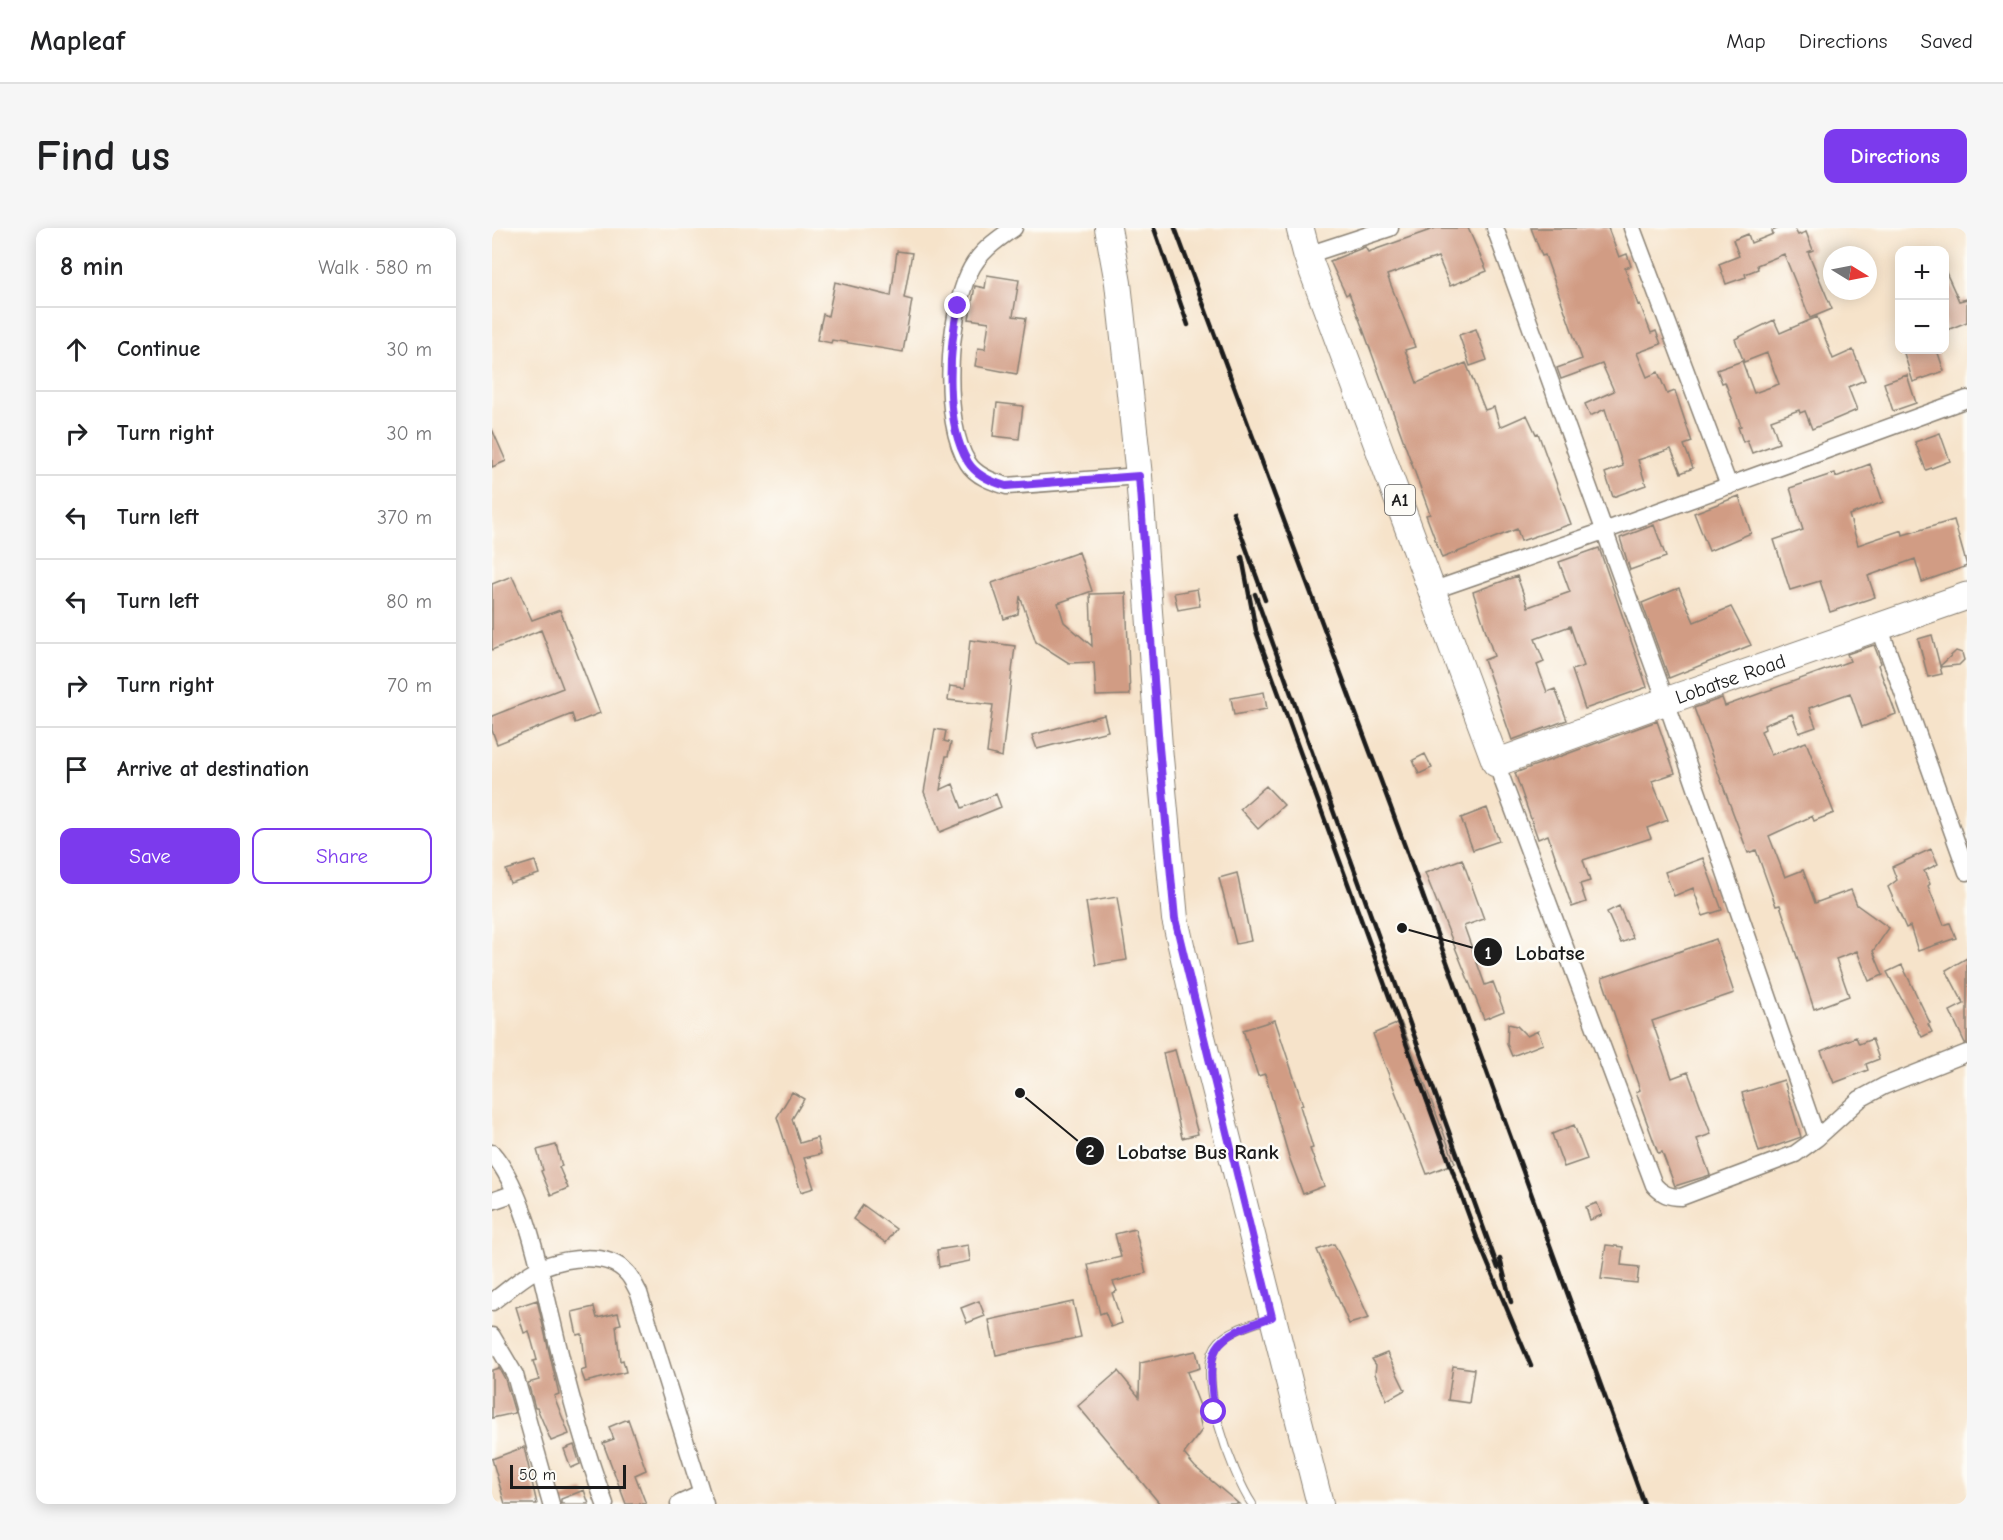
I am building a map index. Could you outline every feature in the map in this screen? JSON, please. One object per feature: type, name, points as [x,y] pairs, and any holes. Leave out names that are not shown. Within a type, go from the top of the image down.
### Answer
[{"type":"highway","name":"A1","points":[[1302,237],[1496,763]]},
{"type":"highway","name":"Lobatse Road","points":[[1496,763],[1967,596]]},
{"type":"main road","points":[[1108,228],[1118,283],[1139,476],[1159,747],[1175,919],[1320,1504]]},
{"type":"street","points":[[1014,228],[989,246],[969,272],[953,330],[949,363],[956,427],[968,463],[992,482],[1006,486],[1139,476]]},
{"type":"street","points":[[1302,237],[1390,228]]},
{"type":"street","points":[[1495,228],[1666,701],[1817,1138]]},
{"type":"street","points":[[1632,228],[1729,486]]},
{"type":"street","points":[[1434,590],[1604,531],[1967,399]]},
{"type":"street","points":[[1879,626],[1967,872]]},
{"type":"street","points":[[1496,763],[1654,1185],[1667,1196],[1681,1197],[1795,1154],[1817,1138],[1848,1109],[1884,1086],[1967,1053]]},
{"type":"street","points":[[492,1153],[514,1193],[541,1268],[578,1426],[605,1504]]},
{"type":"street","points":[[492,1201],[514,1193]]},
{"type":"street","points":[[492,1302],[541,1268],[591,1257],[614,1263],[627,1272],[639,1293],[703,1499],[679,1504]]},
{"type":"street","points":[[492,1336],[515,1375],[551,1504]]},
{"type":"lane","points":[[1252,1504],[1234,1469],[1214,1412],[1210,1376],[1212,1358],[1218,1342],[1243,1327],[1272,1317]]},
{"type":"building","points":[[1436,228],[1468,228],[1487,271],[1450,286],[1438,257],[1387,275],[1415,347],[1405,350],[1417,383],[1466,363],[1485,410],[1494,407],[1500,427],[1527,415],[1536,434],[1538,433],[1571,524],[1521,541],[1517,529],[1442,558],[1426,515],[1430,514],[1363,329],[1349,293],[1346,295],[1330,261],[1365,247],[1368,252]]},
{"type":"building","points":[[1531,228],[1608,228],[1619,257],[1627,254],[1631,266],[1625,268],[1638,305],[1640,304],[1651,333],[1656,331],[1661,344],[1637,353],[1647,377],[1658,372],[1667,394],[1675,391],[1692,442],[1684,445],[1693,468],[1681,473],[1671,449],[1638,460],[1646,485],[1613,497],[1605,473],[1623,466],[1605,409],[1590,416],[1585,404],[1614,391],[1602,364],[1561,379],[1557,368],[1582,359],[1545,255],[1542,256]]},
{"type":"building","points":[[1779,228],[1794,228],[1798,235],[1806,232],[1813,250],[1808,252],[1823,288],[1823,300],[1828,300],[1832,309],[1810,318],[1784,254],[1757,265],[1758,269],[1745,274],[1746,277],[1726,284],[1719,264],[1739,256],[1733,240],[1748,234],[1751,243],[1773,234],[1772,231]]},
{"type":"building","points":[[897,251],[912,253],[904,298],[912,300],[903,352],[832,340],[831,343],[817,340],[823,314],[828,316],[835,282],[891,296]]},
{"type":"building","points":[[987,275],[1019,280],[1013,316],[1026,318],[1017,374],[975,366],[978,348],[985,349],[989,322],[969,319],[975,286],[985,288]]},
{"type":"building","points":[[1949,279],[1959,301],[1967,299],[1967,322],[1949,329]]},
{"type":"building","points":[[1817,317],[1833,359],[1853,350],[1865,380],[1848,387],[1857,410],[1812,429],[1805,411],[1800,413],[1799,410],[1771,420],[1779,443],[1752,453],[1747,440],[1743,442],[1738,427],[1741,426],[1725,382],[1722,383],[1717,370],[1742,361],[1754,393],[1779,384],[1767,353],[1744,362],[1735,339],[1774,320],[1780,333]]},
{"type":"building","points":[[1476,329],[1487,360],[1470,366],[1459,335]]},
{"type":"building","points":[[1904,354],[1938,354],[1944,371],[1913,382]]},
{"type":"building","points":[[1907,375],[1916,403],[1893,411],[1884,383]]},
{"type":"building","points":[[997,403],[1023,406],[1019,439],[993,436]]},
{"type":"building","points":[[492,429],[506,461],[492,467]]},
{"type":"building","points":[[1940,433],[1950,461],[1926,470],[1915,442]]},
{"type":"building","points":[[1870,464],[1883,502],[1849,515],[1858,545],[1902,530],[1903,535],[1954,520],[1967,566],[1922,582],[1915,559],[1868,576],[1875,597],[1830,612],[1820,581],[1790,590],[1774,540],[1803,530],[1790,488],[1835,473],[1836,477]]},
{"type":"building","points":[[1739,496],[1751,533],[1709,551],[1694,513]]},
{"type":"building","points":[[1654,525],[1666,557],[1630,570],[1620,538]]},
{"type":"building","points":[[1599,548],[1647,687],[1585,709],[1572,670],[1584,666],[1570,626],[1535,639],[1544,662],[1537,665],[1547,692],[1555,689],[1567,720],[1512,740],[1484,660],[1494,656],[1473,592],[1517,576],[1528,607],[1570,592],[1559,562]]},
{"type":"building","points":[[1079,552],[1092,591],[1058,603],[1064,622],[1092,646],[1090,594],[1126,593],[1130,695],[1096,696],[1094,662],[1069,663],[1036,642],[1020,596],[1018,614],[1004,619],[992,583]]},
{"type":"building","points":[[512,576],[532,620],[560,610],[600,713],[575,723],[572,714],[497,744],[492,730],[492,716],[563,688],[541,630],[492,650],[492,584]]},
{"type":"building","points":[[1679,588],[1694,622],[1731,607],[1751,645],[1669,678],[1642,603]]},
{"type":"building","points":[[1197,589],[1200,606],[1178,610],[1174,593]]},
{"type":"building","points":[[1932,635],[1940,666],[1956,651],[1962,653],[1964,660],[1959,665],[1940,667],[1942,674],[1928,677],[1918,639]]},
{"type":"building","points":[[970,640],[1015,646],[1002,757],[987,753],[993,705],[948,700],[950,686],[965,688]]},
{"type":"building","points":[[1874,645],[1881,663],[1878,665],[1896,714],[1862,727],[1850,693],[1809,708],[1816,727],[1799,733],[1792,714],[1764,725],[1765,729],[1761,731],[1771,755],[1806,742],[1834,813],[1814,821],[1812,816],[1769,836],[1785,877],[1803,870],[1815,903],[1851,890],[1857,905],[1889,928],[1873,951],[1883,975],[1869,981],[1857,951],[1836,959],[1849,996],[1814,1009],[1780,905],[1776,906],[1756,850],[1748,853],[1694,708],[1722,698],[1725,706],[1850,661],[1847,654]]},
{"type":"building","points":[[1264,692],[1267,709],[1234,715],[1231,698]]},
{"type":"building","points":[[1104,715],[1108,731],[1037,749],[1032,735]]},
{"type":"building","points":[[1657,721],[1675,773],[1652,781],[1668,820],[1647,828],[1651,838],[1583,860],[1590,881],[1580,884],[1586,902],[1572,907],[1548,835],[1538,839],[1515,773]]},
{"type":"building","points":[[935,729],[946,731],[944,741],[951,743],[948,756],[946,756],[940,790],[953,784],[962,808],[996,794],[1001,807],[940,832],[924,792]]},
{"type":"building","points":[[1425,754],[1432,768],[1419,774],[1413,760]]},
{"type":"building","points":[[1266,786],[1284,805],[1258,829],[1240,809]]},
{"type":"building","points":[[1487,808],[1499,841],[1473,850],[1461,818]]},
{"type":"building","points":[[1931,849],[1938,864],[1924,871],[1930,884],[1928,886],[1944,925],[1950,923],[1956,938],[1918,951],[1910,926],[1906,928],[1888,887],[1897,880],[1892,867]]},
{"type":"building","points":[[1703,858],[1722,910],[1703,916],[1693,888],[1674,896],[1665,872]]},
{"type":"building","points":[[1462,859],[1484,919],[1464,926],[1485,985],[1493,982],[1504,1011],[1484,1019],[1425,873]]},
{"type":"building","points":[[535,861],[539,874],[510,883],[506,870]]},
{"type":"building","points":[[1237,873],[1251,941],[1236,944],[1219,878]]},
{"type":"building","points":[[1117,897],[1127,960],[1096,965],[1086,902]]},
{"type":"building","points":[[1619,906],[1633,938],[1621,943],[1607,912]]},
{"type":"building","points":[[1716,939],[1734,993],[1652,1021],[1672,1078],[1688,1072],[1711,1134],[1697,1139],[1710,1175],[1675,1186],[1662,1152],[1658,1153],[1636,1092],[1640,1090],[1602,978]]},
{"type":"building","points":[[1967,958],[1967,1043],[1965,1043],[1950,1011],[1964,1004],[1946,970]]},
{"type":"building","points":[[1902,965],[1930,1023],[1928,1024],[1932,1032],[1922,1037],[1887,972]]},
{"type":"building","points":[[1275,1020],[1303,1105],[1300,1106],[1313,1148],[1310,1149],[1324,1186],[1303,1194],[1289,1157],[1265,1074],[1258,1076],[1243,1030]]},
{"type":"building","points":[[1401,1022],[1455,1163],[1427,1174],[1373,1034]]},
{"type":"building","points":[[1508,1024],[1517,1026],[1527,1036],[1538,1031],[1543,1044],[1512,1056],[1507,1044]]},
{"type":"building","points":[[1856,1037],[1859,1044],[1872,1039],[1879,1059],[1866,1064],[1868,1070],[1834,1083],[1821,1051]]},
{"type":"building","points":[[1175,1050],[1198,1134],[1182,1138],[1163,1053]]},
{"type":"building","points":[[1784,1080],[1801,1137],[1759,1152],[1742,1093]]},
{"type":"building","points":[[792,1092],[804,1099],[792,1119],[800,1143],[817,1138],[821,1154],[804,1158],[814,1188],[801,1192],[777,1117]]},
{"type":"building","points":[[1574,1125],[1587,1159],[1564,1167],[1552,1134]]},
{"type":"building","points":[[556,1145],[562,1166],[559,1167],[568,1188],[551,1195],[541,1171],[543,1170],[537,1150]]},
{"type":"building","points":[[1597,1203],[1602,1215],[1590,1220],[1586,1207]]},
{"type":"building","points":[[863,1205],[896,1229],[886,1243],[853,1219]]},
{"type":"building","points":[[1135,1229],[1146,1273],[1113,1282],[1117,1291],[1112,1293],[1122,1323],[1111,1327],[1105,1312],[1100,1314],[1088,1265],[1121,1257],[1115,1234]]},
{"type":"building","points":[[1334,1244],[1369,1318],[1349,1324],[1317,1250]]},
{"type":"building","points":[[968,1245],[970,1261],[939,1267],[937,1250]]},
{"type":"building","points":[[1606,1245],[1623,1247],[1621,1265],[1639,1267],[1637,1283],[1601,1279]]},
{"type":"building","points":[[537,1300],[559,1394],[554,1396],[569,1434],[551,1441],[535,1408],[528,1383],[539,1380],[533,1361],[537,1360],[529,1331],[524,1333],[516,1307]]},
{"type":"building","points":[[979,1301],[985,1316],[967,1323],[961,1308]]},
{"type":"building","points":[[1073,1302],[1081,1337],[996,1355],[989,1320]]},
{"type":"building","points":[[594,1307],[597,1318],[618,1313],[621,1324],[616,1325],[620,1361],[623,1360],[626,1372],[585,1382],[581,1371],[586,1369],[582,1334],[577,1335],[572,1312]]},
{"type":"building","points":[[1196,1351],[1200,1368],[1187,1372],[1202,1411],[1198,1412],[1202,1430],[1184,1454],[1195,1467],[1239,1504],[1160,1504],[1078,1406],[1118,1371],[1139,1397],[1140,1363]]},
{"type":"building","points":[[1387,1353],[1405,1390],[1387,1400],[1375,1374],[1376,1365],[1372,1359]]},
{"type":"building","points":[[1453,1366],[1474,1369],[1469,1403],[1448,1400]]},
{"type":"building","points":[[499,1368],[505,1379],[515,1413],[492,1418],[492,1370]]},
{"type":"building","points":[[628,1419],[646,1470],[635,1475],[646,1504],[626,1504],[603,1443],[614,1439],[609,1427]]},
{"type":"building","points":[[574,1445],[580,1464],[571,1468],[564,1449]]},
{"type":"building","points":[[524,1447],[537,1504],[505,1504],[492,1459]]},
{"type":"building","points":[[584,1490],[589,1504],[561,1504],[561,1499]]},
{"type":"railway","points":[[1154,228],[1188,325]]},
{"type":"railway","points":[[1175,228],[1391,808],[1644,1504]]},
{"type":"railway","points":[[1233,512],[1265,600]]},
{"type":"railway","points":[[1242,557],[1256,631],[1477,1238],[1531,1366]]},
{"type":"railway","points":[[1255,594],[1498,1268]]},
{"type":"railway","points":[[1500,1259],[1511,1302]]},
{"type":"place","name":"Lobatse","points":[[1402,928]]},
{"type":"place","name":"Lobatse Bus Rank","points":[[1020,1093]]},
{"type":"route","points":[[958,306],[949,363],[956,427],[968,463],[980,475],[1006,486],[1139,476],[1159,747],[1177,933],[1272,1317],[1243,1327],[1218,1342],[1212,1358],[1210,1376],[1214,1412]]}]
